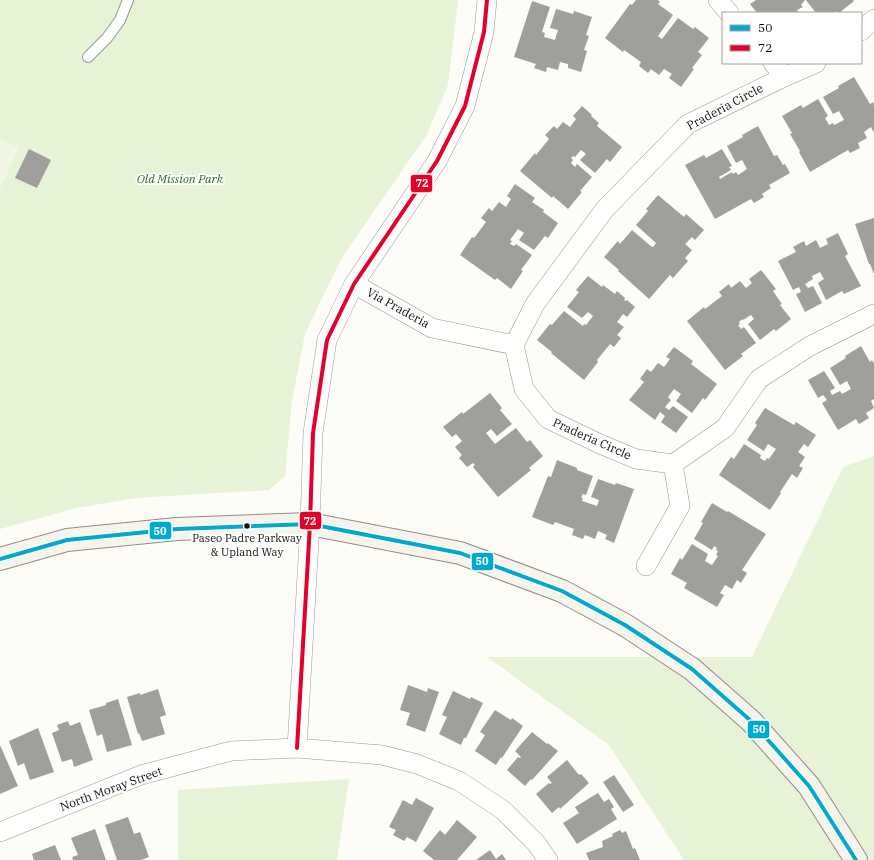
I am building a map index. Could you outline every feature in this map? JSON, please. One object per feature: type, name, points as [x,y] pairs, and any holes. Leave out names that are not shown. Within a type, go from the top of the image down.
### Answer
[{"type":"main road","points":[[0,559],[67,540],[178,529],[310,524],[460,553],[562,591],[625,625],[692,669],[751,722],[809,786],[856,860]]},
{"type":"street","points":[[297,748],[310,524],[313,433],[327,340],[354,284],[437,161],[465,106],[484,32],[487,0]]},
{"type":"street","points":[[718,0],[728,12]]},
{"type":"street","points":[[862,30],[874,20]]},
{"type":"street","name":"Praderia Circle","points":[[673,464],[636,459],[600,444],[548,419],[524,389],[514,345],[535,304],[605,210],[688,124],[778,70],[811,64]]},
{"type":"street","name":"Via Praderia","points":[[354,284],[432,328],[514,345]]},
{"type":"street","points":[[646,566],[680,506],[673,464],[725,428],[759,379],[810,346],[874,314]]},
{"type":"street","name":"North Moray Street","points":[[0,832],[141,775],[231,751],[297,748],[382,755],[417,764],[460,781],[503,810],[536,843],[548,860]]},
{"type":"lane","points":[[88,57],[107,38],[120,20],[128,0]]},
{"type":"green space","name":"Old Mission Park","points":[[0,0],[458,0],[448,85],[426,136],[341,259],[305,334],[292,401],[285,476],[269,490],[136,498],[77,508],[0,529]]},
{"type":"green space","points":[[0,139],[19,148],[0,189]]},
{"type":"green space","points":[[874,456],[874,860],[684,860],[609,745],[487,657],[752,657],[843,467]]},
{"type":"green space","points":[[349,779],[337,860],[178,860],[178,790]]},
{"type":"building","points":[[636,0],[658,0],[660,2],[658,4],[673,15],[658,36],[662,39],[678,18],[693,29],[695,27],[709,38],[698,52],[702,55],[692,68],[694,69],[681,87],[669,78],[672,74],[664,69],[659,75],[651,69],[648,73],[639,66],[641,62],[624,50],[623,52],[605,38],[630,4],[632,5]]},
{"type":"building","points":[[756,0],[805,0],[801,5],[803,7],[797,10],[798,12],[756,12],[750,4]]},
{"type":"building","points":[[806,0],[854,1],[840,12],[815,12]]},
{"type":"building","points":[[532,1],[550,7],[542,32],[545,33],[544,37],[555,40],[558,30],[550,28],[556,9],[573,14],[574,11],[592,17],[586,35],[589,36],[584,50],[587,51],[581,72],[568,68],[568,64],[560,62],[558,70],[547,67],[546,72],[534,68],[536,64],[514,57]]},
{"type":"building","points":[[854,77],[870,104],[873,102],[874,133],[871,127],[864,132],[867,138],[858,143],[860,148],[850,153],[848,150],[810,172],[790,134],[792,133],[782,116],[801,105],[803,108],[818,99],[828,116],[825,118],[829,125],[833,123],[834,125],[844,120],[839,111],[833,114],[823,97]]},
{"type":"building","points":[[582,106],[599,123],[597,126],[622,147],[610,162],[607,159],[595,173],[580,160],[586,154],[581,150],[575,157],[573,156],[571,158],[573,160],[571,163],[575,167],[577,164],[592,177],[568,209],[553,196],[552,198],[520,171],[549,139],[545,135],[554,126],[557,129],[563,122],[570,127],[576,119],[573,116]]},
{"type":"building","points":[[758,126],[774,156],[777,155],[783,165],[785,164],[790,173],[769,185],[771,188],[762,194],[764,197],[754,203],[751,199],[715,219],[685,165],[704,155],[706,158],[722,149],[732,166],[729,167],[731,170],[719,177],[720,179],[732,172],[733,174],[736,172],[738,175],[747,169],[742,160],[736,163],[727,146]]},
{"type":"building","points":[[29,149],[51,160],[37,188],[15,178]]},
{"type":"building","points":[[515,184],[535,198],[532,202],[544,210],[543,212],[558,223],[548,238],[545,236],[534,250],[519,240],[524,233],[518,229],[510,240],[512,241],[510,244],[514,246],[516,244],[532,255],[521,270],[523,271],[511,289],[497,278],[495,280],[460,255],[472,237],[474,238],[486,222],[481,218],[489,208],[492,211],[499,202],[506,207],[511,199],[507,196]]},
{"type":"building","points":[[658,195],[684,217],[686,214],[704,230],[695,240],[692,237],[685,244],[692,250],[685,258],[688,261],[673,278],[670,275],[649,299],[604,257],[618,241],[620,244],[632,230],[652,247],[654,246],[656,243],[636,225],[648,211],[646,209]]},
{"type":"building","points":[[874,218],[874,274],[855,224]]},
{"type":"building","points":[[838,233],[848,254],[845,256],[861,286],[844,294],[842,291],[826,300],[818,283],[824,279],[820,272],[812,276],[813,279],[805,284],[808,288],[813,286],[822,303],[805,312],[796,294],[801,292],[799,287],[793,290],[778,261],[796,252],[793,247],[804,241],[806,246],[816,240],[820,248],[828,244],[826,239]]},
{"type":"building","points":[[761,270],[776,289],[773,291],[782,304],[780,305],[791,319],[776,331],[774,329],[760,340],[748,324],[754,319],[751,315],[740,321],[740,324],[738,325],[741,329],[744,327],[756,343],[741,354],[743,356],[725,370],[687,321],[704,307],[705,309],[722,296],[719,292],[729,284],[731,288],[740,281],[746,288],[752,283],[749,279]]},
{"type":"building","points":[[588,276],[602,287],[603,285],[615,294],[617,291],[625,298],[624,300],[627,300],[635,307],[627,317],[623,314],[617,322],[624,327],[617,335],[621,338],[614,347],[610,344],[584,380],[537,340],[550,324],[552,325],[564,311],[583,326],[584,324],[586,325],[593,316],[588,312],[582,318],[567,307],[579,292],[576,290]]},
{"type":"building","points":[[861,346],[870,362],[872,360],[874,363],[874,399],[871,401],[874,408],[866,413],[869,418],[859,424],[856,419],[838,430],[822,403],[827,400],[823,395],[818,398],[808,380],[824,371],[835,388],[830,391],[832,395],[840,391],[842,394],[851,389],[847,381],[840,385],[830,368]]},
{"type":"building","points":[[674,347],[693,361],[691,364],[717,384],[705,400],[703,398],[692,413],[676,401],[681,394],[674,389],[668,397],[671,400],[665,407],[669,410],[673,406],[688,417],[676,433],[661,422],[665,416],[660,412],[655,420],[629,400],[644,382],[640,379],[647,369],[651,372],[658,363],[664,367],[670,359],[666,357]]},
{"type":"building","points":[[490,393],[502,408],[500,410],[512,424],[497,436],[491,429],[486,433],[495,444],[516,428],[527,442],[530,440],[543,456],[529,468],[531,470],[498,497],[473,467],[475,465],[473,463],[467,467],[459,458],[462,455],[455,447],[462,441],[456,434],[452,437],[443,427]]},
{"type":"building","points":[[765,408],[794,425],[796,422],[816,435],[808,447],[804,444],[798,452],[805,457],[799,466],[803,468],[797,478],[792,474],[770,510],[719,475],[731,457],[734,459],[744,444],[761,455],[760,458],[765,461],[767,458],[769,459],[776,449],[768,444],[764,451],[747,440],[757,425],[755,423]]},
{"type":"building","points":[[557,460],[593,476],[586,495],[583,494],[581,498],[583,498],[582,501],[597,506],[599,500],[591,497],[598,479],[615,485],[616,483],[634,489],[614,543],[605,539],[607,535],[598,531],[595,539],[585,535],[583,539],[572,535],[574,529],[555,522],[553,525],[532,517],[548,476],[551,477]]},
{"type":"building","points":[[712,503],[766,534],[742,570],[747,573],[741,583],[737,580],[732,589],[725,585],[720,593],[724,595],[717,607],[684,588],[687,583],[671,574],[680,558],[682,560],[692,544],[708,554],[705,561],[712,565],[718,556],[716,555],[718,551],[716,550],[717,548],[714,546],[712,550],[694,539],[703,523],[701,522]]},
{"type":"building","points":[[408,685],[427,692],[428,688],[439,692],[425,732],[406,725],[410,713],[400,710]]},
{"type":"building","points":[[158,689],[166,715],[160,717],[165,734],[142,741],[139,733],[138,734],[127,697],[140,693],[140,695]]},
{"type":"building","points":[[453,691],[483,703],[461,745],[439,734],[447,717],[442,715]]},
{"type":"building","points":[[118,699],[132,745],[107,752],[102,734],[97,736],[89,710],[106,705],[106,703]]},
{"type":"building","points":[[495,710],[511,720],[512,718],[523,726],[496,765],[475,751],[485,735],[480,732]]},
{"type":"building","points":[[68,721],[70,726],[80,722],[93,760],[74,767],[72,759],[62,762],[52,733],[59,730],[57,725]]},
{"type":"building","points":[[38,728],[54,772],[30,780],[24,763],[18,766],[9,741]]},
{"type":"building","points":[[532,732],[558,751],[525,786],[507,770],[518,757],[521,757],[515,751]]},
{"type":"building","points":[[0,745],[18,786],[0,794]]},
{"type":"building","points":[[567,760],[579,775],[581,774],[589,783],[560,809],[559,807],[552,813],[536,794],[549,783],[552,783],[547,777]]},
{"type":"building","points":[[614,775],[634,805],[623,812],[603,782]]},
{"type":"building","points":[[598,793],[604,802],[609,799],[614,807],[611,809],[617,819],[577,844],[563,823],[579,813],[575,807]]},
{"type":"building","points":[[416,798],[434,808],[416,842],[407,837],[404,841],[393,835],[396,830],[389,827],[403,800],[412,805]]},
{"type":"building","points":[[128,817],[134,834],[140,832],[149,857],[141,860],[117,860],[105,825]]},
{"type":"building","points":[[457,820],[477,837],[457,860],[434,860],[423,851],[440,830],[445,835]]},
{"type":"building","points":[[95,829],[106,860],[73,860],[72,857],[78,855],[71,838]]},
{"type":"building","points":[[620,830],[622,833],[626,831],[633,849],[635,848],[640,860],[589,860],[586,853],[603,847],[602,841],[613,836],[612,834]]},
{"type":"building","points":[[55,845],[61,860],[34,860],[32,854]]},
{"type":"building","points":[[490,850],[496,859],[502,854],[506,860],[476,860]]},
{"type":"transit line","name":"72","points":[[297,748],[310,524],[313,433],[327,340],[354,284],[437,161],[465,106],[484,32],[487,0]]},
{"type":"transit line","name":"50","points":[[0,559],[67,540],[177,529],[310,524],[460,553],[562,591],[625,625],[692,669],[751,721],[809,786],[856,860]]},
{"type":"place","name":"Paseo Padre Parkway & Upland Way","points":[[247,526]]}]
